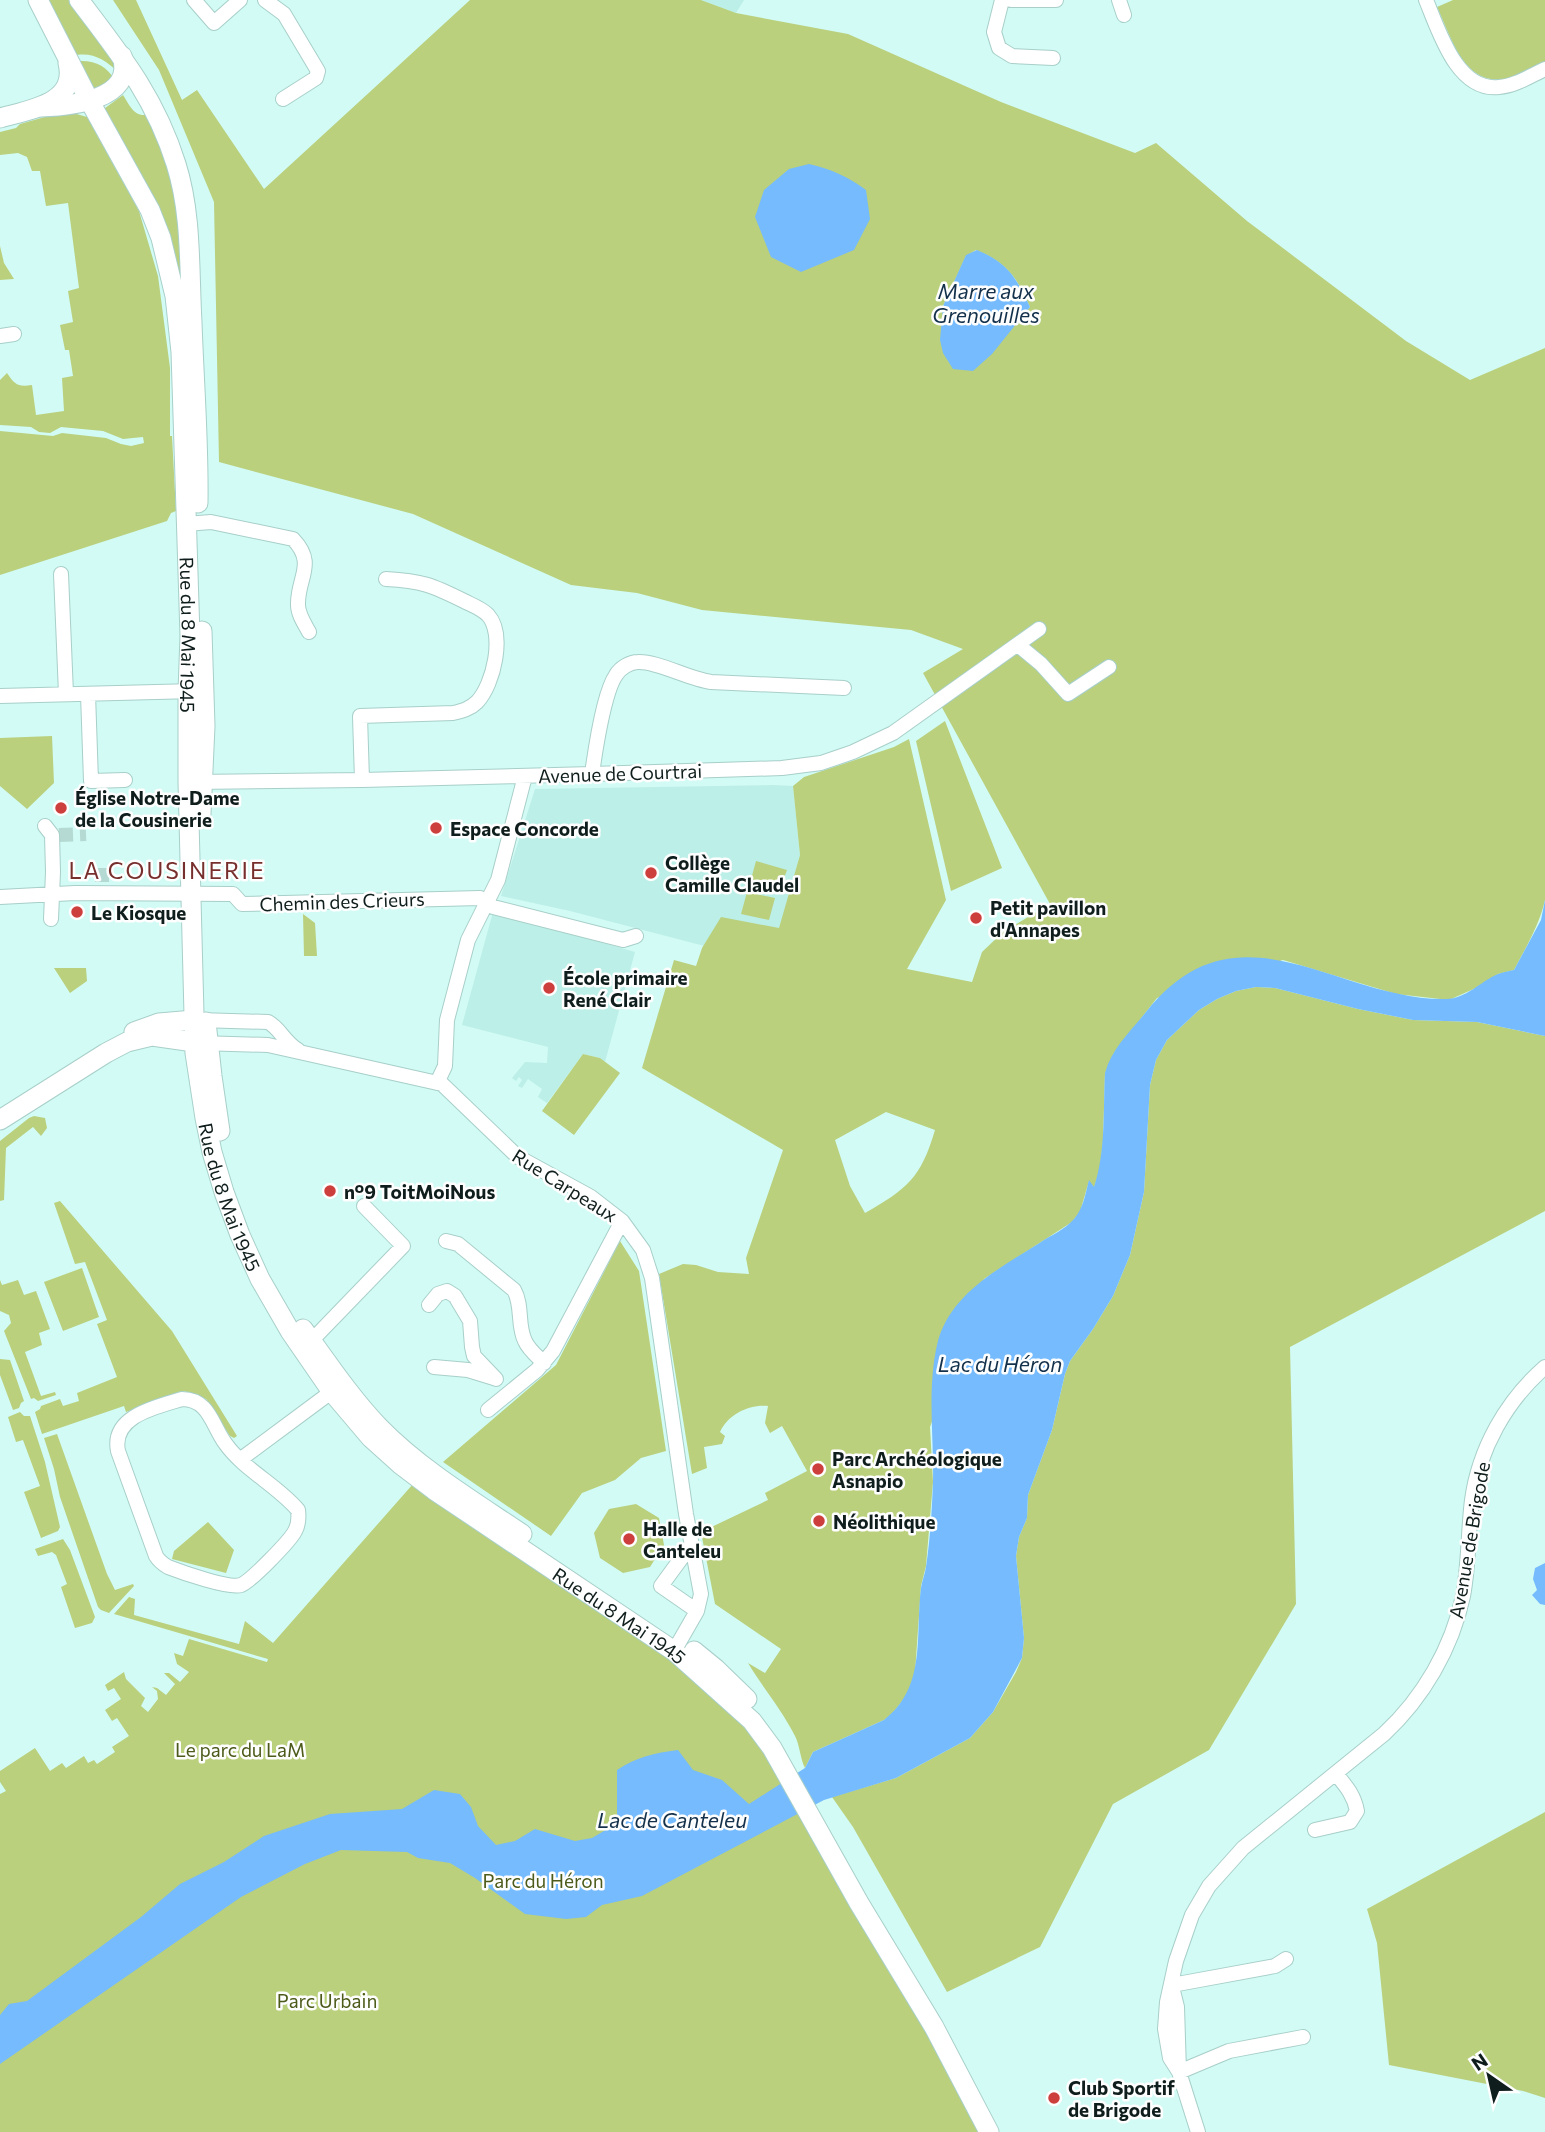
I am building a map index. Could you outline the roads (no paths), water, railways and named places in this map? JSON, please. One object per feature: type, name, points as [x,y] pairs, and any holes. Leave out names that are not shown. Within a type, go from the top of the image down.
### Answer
[{"type":"main road","name":"Rue du 8 Mai 1945","points":[[38,0],[68,61],[150,210],[166,255],[179,331],[192,523]]},
{"type":"main road","name":"Rue du 8 Mai 1945","points":[[79,0],[139,81],[160,121],[177,166],[184,199],[199,446],[192,523],[190,636],[196,691],[195,782],[200,1020],[205,1118],[224,1192],[250,1259],[274,1306],[338,1387],[388,1436],[442,1479],[677,1646],[716,1669],[756,1708],[771,1729],[787,1766],[815,1816],[942,2027],[999,2132]]},
{"type":"main road","points":[[0,118],[105,95],[120,82],[124,67],[120,52]]},
{"type":"main road","points":[[41,107],[55,100],[66,87],[70,72],[68,61]]},
{"type":"main road","points":[[106,1053],[124,1038],[149,1025],[200,1020]]},
{"type":"main road","points":[[0,1119],[127,1042],[146,1036],[201,1043]]},
{"type":"main road","points":[[0,1127],[45,1092]]},
{"type":"main road","name":"Rue du 8 Mai 1945","points":[[815,1816],[859,1903],[934,2027],[989,2132]]},
{"type":"street","points":[[194,0],[214,23],[240,0]]},
{"type":"street","points":[[1002,0],[994,32],[1001,50],[1012,56],[1053,58]]},
{"type":"street","points":[[1011,0],[1056,0]]},
{"type":"street","points":[[1119,0],[1124,15]]},
{"type":"street","points":[[1426,0],[1452,56],[1464,75],[1473,82],[1493,88],[1506,86],[1545,69]]},
{"type":"street","points":[[270,1],[284,14],[318,71],[316,78],[283,99]]},
{"type":"street","points":[[192,523],[211,522],[293,539],[300,547],[306,564],[298,603],[300,616],[309,632]]},
{"type":"street","points":[[61,574],[66,694]]},
{"type":"street","points":[[362,780],[360,716],[453,713],[468,709],[480,699],[496,649],[494,623],[483,611],[428,583],[386,579]]},
{"type":"street","name":"Avenue de Courtrai","points":[[195,782],[525,776],[806,765],[837,758],[893,733],[1039,629]]},
{"type":"street","points":[[1018,645],[1041,664],[1068,694],[1109,667]]},
{"type":"street","points":[[592,774],[596,746],[615,675],[629,664],[644,663],[711,682],[844,688]]},
{"type":"street","points":[[0,696],[196,691]]},
{"type":"street","points":[[88,694],[91,781],[125,780]]},
{"type":"street","points":[[201,1043],[268,1045],[437,1083],[445,1066],[447,1020],[468,940],[498,880],[525,776]]},
{"type":"street","points":[[51,919],[52,832]]},
{"type":"street","name":"Chemin des Crieurs","points":[[0,897],[75,893],[102,888],[233,894],[242,904],[480,898],[493,907],[623,940],[636,936]]},
{"type":"street","points":[[200,1020],[268,1022],[276,1027],[285,1041],[303,1053]]},
{"type":"street","name":"Rue Carpeaux","points":[[437,1083],[446,1087],[518,1157],[591,1197],[622,1220],[643,1250],[652,1278],[691,1545],[701,1594],[697,1611],[677,1646]]},
{"type":"street","points":[[306,1344],[403,1246],[364,1206]]},
{"type":"street","points":[[488,1410],[544,1363],[553,1351],[622,1220]]},
{"type":"street","points":[[446,1241],[458,1244],[514,1290],[523,1338],[544,1363]]},
{"type":"street","points":[[429,1305],[436,1295],[444,1291],[455,1296],[470,1321],[474,1356],[511,1391]]},
{"type":"street","points":[[433,1367],[468,1370],[496,1379]]},
{"type":"street","name":"Avenue de Brigode","points":[[1198,2132],[1179,2073],[1170,2058],[1166,2034],[1167,2002],[1187,1925],[1209,1886],[1249,1843],[1384,1734],[1418,1695],[1440,1660],[1462,1599],[1472,1497],[1480,1464],[1490,1439],[1508,1409],[1545,1367]]},
{"type":"street","points":[[241,1459],[338,1387]]},
{"type":"street","points":[[194,1400],[205,1407],[225,1442],[241,1459],[298,1510],[299,1520],[293,1534],[250,1580],[240,1585],[226,1584],[165,1565],[156,1556],[118,1451],[117,1438],[123,1425],[134,1416],[175,1401],[194,1400]]},
{"type":"street","points":[[691,1545],[661,1587],[697,1611]]},
{"type":"street","points":[[1315,1830],[1350,1822],[1357,1811],[1353,1795],[1336,1773]]},
{"type":"street","points":[[1172,1985],[1275,1966],[1286,1959]]},
{"type":"street","points":[[1179,2073],[1229,2051],[1303,2037]]},
{"type":"water","points":[[809,164],[839,174],[866,190],[870,219],[854,250],[801,272],[771,257],[755,217],[764,190],[789,169]]},
{"type":"water","name":"Marre aux Grenouilles","points":[[977,250],[996,260],[1010,272],[1030,307],[992,354],[973,371],[953,369],[943,353],[940,340],[943,306],[966,255]]},
{"type":"water","name":"Lac du Héron","points":[[1545,900],[1545,1036],[1477,1022],[1413,1020],[1275,988],[1256,987],[1217,999],[1199,1010],[1167,1040],[1156,1060],[1150,1085],[1144,1192],[1130,1255],[1113,1296],[1070,1361],[1052,1430],[1028,1495],[1027,1518],[1019,1537],[1016,1556],[1024,1638],[1022,1658],[993,1712],[970,1738],[896,1778],[824,1800],[642,1896],[602,1905],[586,1917],[566,1919],[525,1914],[450,1863],[418,1858],[407,1852],[341,1850],[305,1864],[241,1897],[0,2064],[0,2015],[9,2004],[27,2001],[141,1917],[180,1884],[224,1862],[264,1836],[330,1814],[402,1809],[434,1790],[460,1794],[471,1807],[478,1826],[496,1845],[515,1841],[535,1829],[575,1841],[592,1838],[609,1828],[617,1815],[617,1770],[639,1759],[678,1750],[693,1770],[722,1780],[749,1804],[805,1768],[813,1752],[884,1720],[898,1707],[907,1692],[916,1659],[921,1588],[926,1570],[932,1503],[932,1379],[943,1326],[965,1296],[980,1283],[1071,1223],[1077,1215],[1089,1180],[1094,1187],[1098,1173],[1105,1073],[1112,1056],[1128,1033],[1181,978],[1217,961],[1253,957],[1290,963],[1406,995],[1446,999],[1460,996],[1498,974],[1514,970],[1541,920]]},
{"type":"water","points":[[1545,1563],[1545,1605],[1540,1604],[1532,1595],[1537,1590],[1533,1579],[1535,1568]]},
{"type":"tunnel","points":[[59,835],[86,834]]},
{"type":"tunnel","points":[[102,866],[102,882]]},
{"type":"place","name":"Église Notre-Dame de la Cousinerie","points":[[61,808]]},
{"type":"place","name":"Espace Concorde","points":[[436,828]]},
{"type":"place","name":"Collège Camille Claudel","points":[[651,873]]},
{"type":"place","name":"Le Kiosque","points":[[77,912]]},
{"type":"place","name":"Petit pavillon d'Annapes","points":[[976,918]]},
{"type":"place","name":"École primaire René Clair","points":[[549,988]]},
{"type":"place","name":"n°9 ToitMoiNous","points":[[330,1191]]},
{"type":"place","name":"Parc Archéologique Asnapio","points":[[818,1469]]},
{"type":"place","name":"Néolithique","points":[[819,1521]]},
{"type":"place","name":"Halle de Canteleu","points":[[629,1539]]},
{"type":"place","name":"Club Sportif de Brigode","points":[[1054,2098]]},
{"type":"district","name":"LA COUSINERIE","points":[[167,870]]},
{"type":"park label","name":"Le parc du LaM","points":[[240,1749]]},
{"type":"park label","name":"Parc du Héron","points":[[543,1880]]},
{"type":"park label","name":"Parc Urbain","points":[[327,2000]]},
{"type":"water label","name":"Lac de Canteleu","points":[[672,1819]]}]
